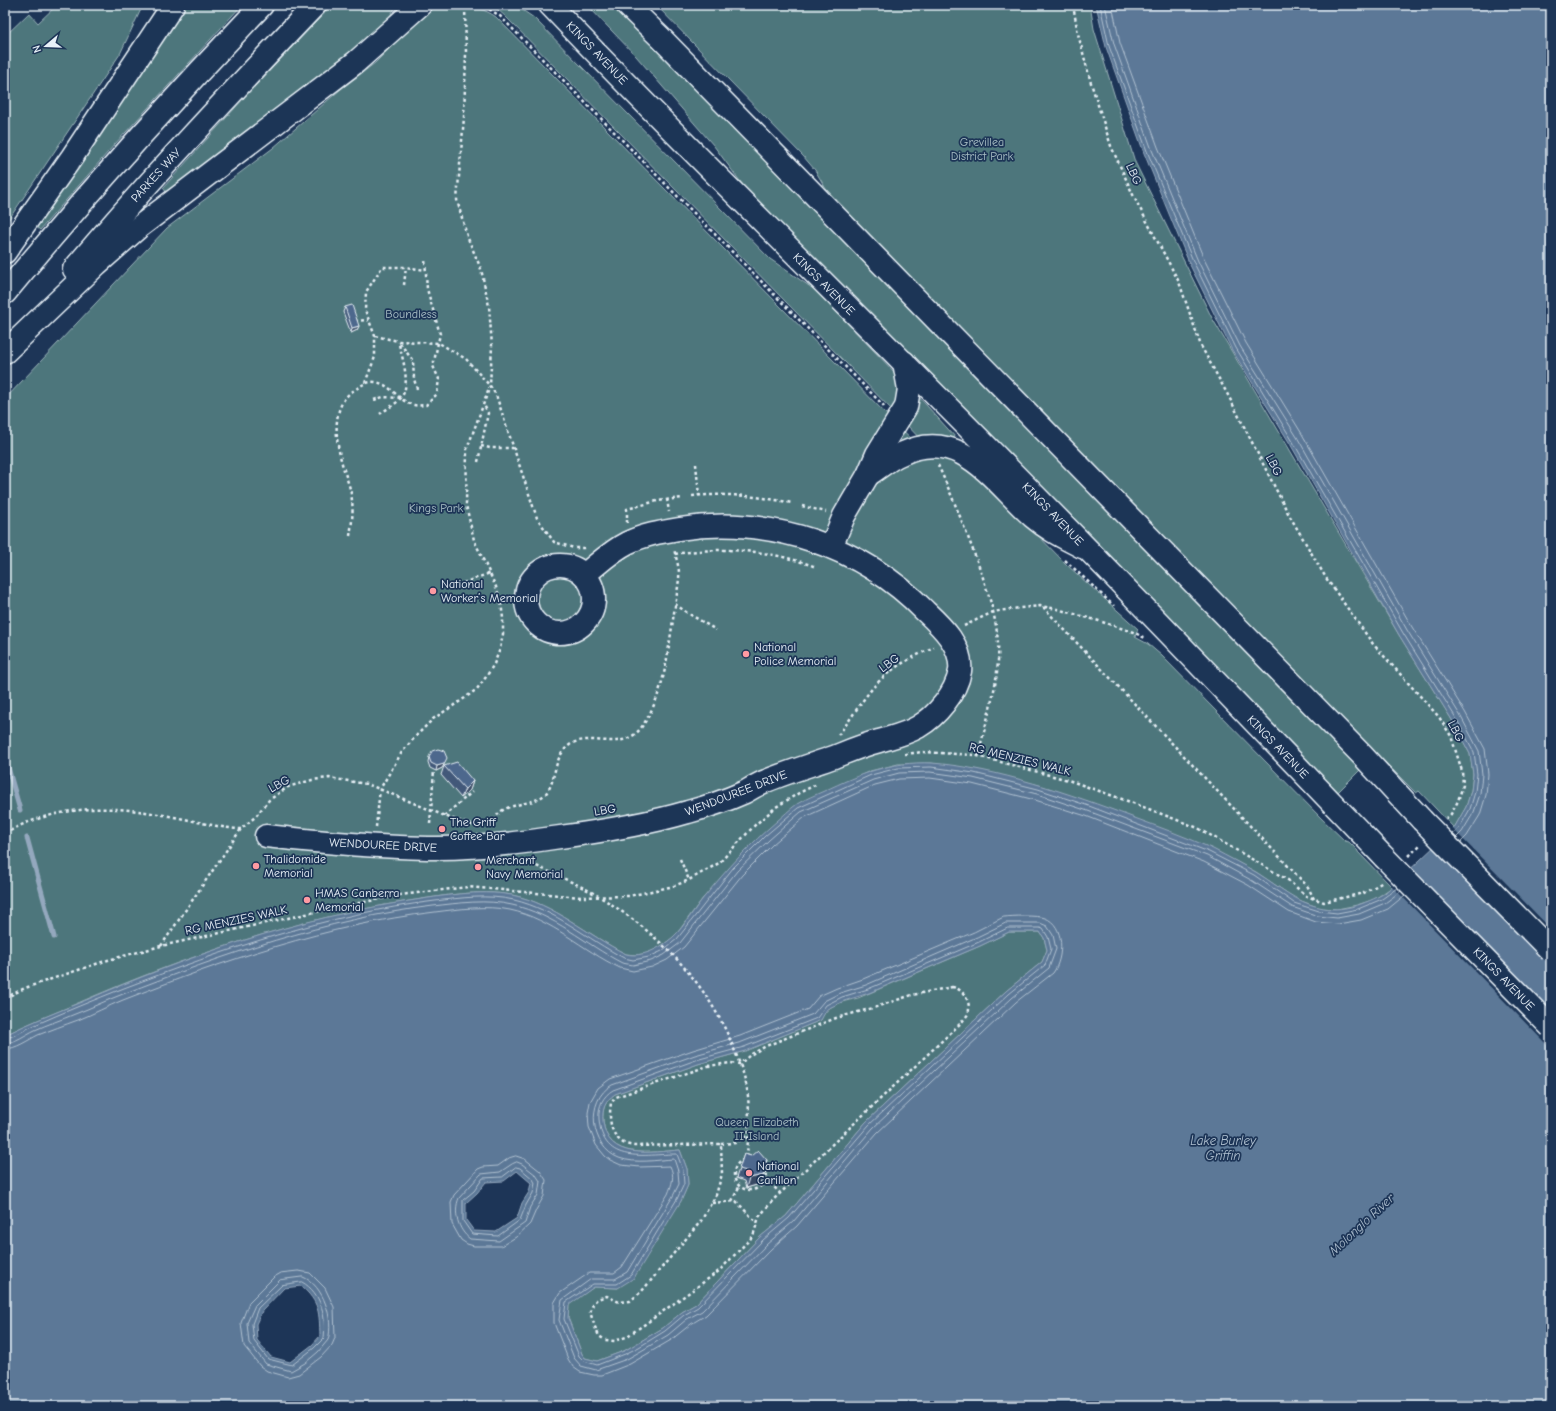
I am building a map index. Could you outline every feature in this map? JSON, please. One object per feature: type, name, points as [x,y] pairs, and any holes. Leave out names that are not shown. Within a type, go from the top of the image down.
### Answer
[{"type":"main road","points":[[5,252],[67,163],[173,5]]},
{"type":"main road","points":[[5,293],[39,251],[202,67],[262,5]]},
{"type":"main road","name":"PARKES WAY","points":[[5,352],[108,228],[148,183],[315,5]]},
{"type":"main road","points":[[370,50],[403,5]]},
{"type":"main road","points":[[5,352],[97,264],[139,227],[370,50],[420,5]]},
{"type":"main road","points":[[535,5],[569,25]]},
{"type":"main road","name":"KINGS AVENUE","points":[[550,5],[790,250],[904,362],[1088,550],[1551,1028]]},
{"type":"main road","points":[[627,5],[1362,754],[1429,828],[1551,951]]},
{"type":"main road","points":[[831,547],[844,516],[868,475],[877,454],[907,404],[909,389],[904,362]]},
{"type":"main road","points":[[868,475],[897,456],[913,449],[932,446],[954,450],[977,462],[1040,522],[1088,550]]},
{"type":"main road","name":"WENDOUREE DRIVE","points":[[266,836],[373,846],[429,848],[484,846],[582,834],[658,820],[705,807],[744,792],[769,780],[860,747],[908,732],[921,726],[939,709],[954,688],[960,672],[958,652],[951,640],[934,619],[900,588],[866,564],[831,547],[794,535],[760,528],[733,526],[690,527],[654,534],[627,543],[610,554],[584,576]]},
{"type":"path","points":[[373,846],[380,789],[402,752],[433,719],[465,698],[477,688],[494,664],[501,642],[503,618],[501,602],[490,573],[474,540],[466,505],[467,450],[490,386],[492,346],[490,306],[481,269],[467,236],[457,200],[464,117],[466,53],[465,5]]},
{"type":"path","points":[[478,5],[494,12],[510,26],[889,412]]},
{"type":"path","name":"LBG","points":[[1073,5],[1078,34],[1091,83],[1112,146],[1135,199],[1179,282],[1201,346],[1229,397],[1288,513],[1326,578],[1372,644],[1438,716],[1451,736],[1462,771],[1463,785],[1458,800],[1451,814],[1429,828],[1392,865],[1383,882]]},
{"type":"path","points":[[350,536],[353,514],[351,492],[344,472],[339,450],[336,421],[341,404],[350,392],[365,383],[376,382],[388,386],[401,398],[413,405],[426,405],[437,394],[439,379],[433,366],[440,334],[427,289],[425,259]]},
{"type":"path","points":[[365,383],[375,357],[375,336],[365,310],[366,292],[382,267],[406,267],[425,270]]},
{"type":"path","points":[[404,285],[406,267]]},
{"type":"path","points":[[354,321],[368,320]]},
{"type":"path","points":[[375,336],[398,341],[438,343],[466,359],[496,394],[537,518],[554,542],[574,548],[588,548]]},
{"type":"path","points":[[398,341],[413,361],[414,379],[418,389]]},
{"type":"path","points":[[380,414],[401,398],[406,377],[398,341]]},
{"type":"path","points":[[374,400],[383,397],[401,398]]},
{"type":"path","points":[[478,462],[488,413],[484,404]]},
{"type":"path","points":[[481,446],[490,448],[513,448]]},
{"type":"path","points":[[937,463],[972,546],[993,612],[998,638],[998,661],[995,684],[978,756]]},
{"type":"path","points":[[696,464],[699,496]]},
{"type":"path","points":[[692,496],[744,495],[792,503]]},
{"type":"path","points":[[627,529],[627,509],[657,501],[682,498]]},
{"type":"path","points":[[802,506],[844,516]]},
{"type":"path","points":[[500,830],[493,829],[495,818],[501,811],[533,802],[546,794],[558,759],[571,744],[582,741],[627,739],[640,728],[650,712],[662,683],[679,578],[673,544]]},
{"type":"path","points":[[675,554],[710,550],[747,551],[776,555],[816,567]]},
{"type":"path","points":[[452,587],[490,573]]},
{"type":"path","points":[[675,604],[716,630]]},
{"type":"path","points":[[1043,607],[1308,887],[1314,899]]},
{"type":"path","points":[[961,628],[993,612],[1043,607],[1074,614],[1125,629],[1152,642]]},
{"type":"path","name":"LBG","points":[[835,738],[885,675],[938,644]]},
{"type":"path","name":"RG MENZIES WALK","points":[[902,754],[923,752],[978,756],[1068,780],[1198,828],[1288,880],[1306,896],[1324,902],[1364,893],[1383,882]]},
{"type":"path","points":[[430,824],[434,770]]},
{"type":"path","name":"LBG","points":[[162,946],[241,829],[255,817],[269,800],[288,787],[299,783],[329,778],[367,784],[444,816],[483,828]]},
{"type":"path","name":"RG MENZIES WALK","points":[[5,998],[25,988],[108,960],[162,946],[400,895],[468,887],[581,897],[629,896],[674,886],[689,880],[719,863],[755,825],[776,807],[820,783]]},
{"type":"path","points":[[444,816],[472,792]]},
{"type":"path","points":[[5,834],[16,827],[61,812],[91,808],[117,808],[176,817],[226,828],[241,829]]},
{"type":"path","points":[[680,859],[689,880]]},
{"type":"path","points":[[525,861],[598,896],[635,920],[657,939],[690,972],[716,1011],[740,1064],[746,1085],[748,1120],[747,1157]]},
{"type":"path","points":[[721,1144],[722,1174],[716,1195],[701,1221],[642,1291],[630,1301],[619,1302],[608,1296],[597,1299],[593,1304],[590,1312],[595,1327],[599,1336],[605,1340],[615,1341],[626,1337],[719,1271],[753,1236],[759,1217],[780,1193],[962,1022],[968,1014],[969,1007],[962,991],[956,988],[912,995],[836,1018],[766,1046],[750,1054],[740,1064]]},
{"type":"path","points":[[740,1064],[730,1063],[708,1066],[616,1097],[611,1103],[609,1116],[612,1129],[622,1143],[635,1146],[735,1143],[748,1136]]},
{"type":"path","points":[[747,1157],[758,1159],[762,1163],[766,1172],[766,1179],[760,1187],[755,1190],[744,1190],[739,1187],[734,1178],[735,1167],[742,1159],[747,1157]]},
{"type":"path","points":[[766,1179],[780,1193]]},
{"type":"path","points":[[732,1202],[739,1187]]},
{"type":"path","points":[[711,1204],[736,1201],[757,1224]]},
{"type":"green space","points":[[57,5],[143,5],[120,54],[5,225],[5,36],[29,13],[38,23]]},
{"type":"green space","points":[[185,5],[242,5],[115,144],[40,230],[35,226]]},
{"type":"green space","points":[[332,5],[397,5],[386,22],[372,37],[168,194],[163,188],[253,88]]},
{"type":"green space","name":"Kings Park","points":[[438,5],[461,5],[461,8],[480,9],[496,17],[892,420],[917,444],[950,458],[979,475],[1067,565],[1138,629],[1135,637],[1148,644],[1162,656],[1321,818],[1345,841],[1349,842],[1392,887],[1375,899],[1357,905],[1337,909],[1320,908],[1296,899],[1256,872],[1210,848],[1090,802],[1039,785],[974,769],[931,763],[898,764],[870,771],[796,805],[703,898],[675,936],[660,947],[648,953],[636,955],[626,954],[557,913],[528,899],[499,893],[447,895],[324,918],[240,942],[158,970],[5,1035],[5,399],[167,228],[273,148],[341,89],[375,63],[421,17]]},
{"type":"green space","points":[[489,5],[518,7],[534,18],[770,259],[815,290],[901,379],[898,416],[506,17],[497,9]]},
{"type":"green space","points":[[587,5],[614,5],[1361,769],[1336,794],[751,196],[714,146],[636,56]]},
{"type":"green space","name":"Grevillea District Park","points":[[656,5],[1090,5],[1094,29],[1135,162],[1212,318],[1399,635],[1452,720],[1470,754],[1473,774],[1471,791],[1466,807],[1454,828],[1419,791],[1416,793],[1369,746],[1367,747],[830,196],[815,170],[803,156]]},
{"type":"green space","points":[[918,396],[957,439],[958,442],[924,443],[905,423]]},
{"type":"green space","name":"Queen Elizabeth II Island","points":[[1009,932],[1040,932],[1044,938],[1047,950],[1042,962],[1006,991],[866,1122],[786,1216],[760,1237],[696,1304],[682,1312],[663,1328],[624,1351],[597,1361],[585,1358],[568,1318],[569,1304],[594,1287],[618,1288],[666,1224],[681,1201],[688,1185],[687,1169],[680,1150],[656,1152],[632,1151],[621,1148],[613,1143],[606,1134],[603,1121],[604,1109],[609,1099],[615,1094],[698,1064],[745,1051],[821,1020],[827,1010],[836,1004],[858,998],[980,946]]},
{"type":"water","name":"Lake Burley Griffin","points":[[1096,5],[1551,5],[1551,1406],[5,1406],[5,1035],[34,1021],[123,984],[244,940],[326,917],[409,901],[447,895],[474,893],[499,893],[528,899],[557,913],[626,954],[639,955],[663,945],[673,937],[682,928],[705,896],[739,857],[797,804],[863,774],[889,766],[902,764],[932,763],[982,770],[1059,791],[1163,828],[1213,849],[1253,871],[1295,898],[1311,905],[1328,909],[1345,908],[1361,904],[1385,893],[1454,828],[1466,807],[1471,791],[1473,774],[1470,754],[1452,720],[1399,635],[1289,442],[1232,350],[1190,265],[1144,153],[1106,47]],"holes":[[[1009,932],[1040,932],[1044,938],[1047,950],[1042,962],[1006,991],[866,1122],[786,1216],[760,1237],[696,1304],[682,1312],[663,1328],[624,1351],[597,1361],[585,1358],[568,1318],[569,1305],[594,1287],[618,1288],[634,1278],[681,1201],[688,1185],[687,1169],[680,1150],[656,1152],[632,1151],[621,1148],[613,1143],[606,1134],[603,1121],[604,1109],[609,1099],[615,1094],[698,1064],[745,1051],[821,1020],[827,1009],[844,1001],[869,993],[980,946]],[[517,1171],[531,1183],[529,1192],[522,1203],[517,1218],[496,1232],[474,1231],[466,1220],[466,1203],[486,1182],[504,1181]],[[301,1286],[312,1298],[319,1314],[320,1336],[312,1345],[290,1362],[271,1357],[257,1340],[256,1324],[262,1311],[284,1288]]]},
{"type":"pier","points":[[1451,827],[1551,929],[1551,966],[1433,845]]},
{"type":"pier","points":[[1409,868],[1551,1012],[1551,1049],[1391,885]]},
{"type":"building","points":[[352,305],[359,326],[352,328],[345,307]]},
{"type":"building","points":[[438,749],[444,751],[447,758],[444,764],[437,766],[431,763],[429,757],[432,751]]},
{"type":"building","points":[[457,762],[473,781],[465,789],[444,766]]},
{"type":"building","points":[[758,1150],[767,1160],[762,1166],[764,1175],[749,1178],[747,1171],[739,1169],[744,1154],[751,1156]]},
{"type":"waterway","points":[[5,757],[20,810]]},
{"type":"waterway","points":[[27,838],[54,937]]},
{"type":"place","name":"National Worker’s Memorial","points":[[433,591]]},
{"type":"place","name":"National Police Memorial","points":[[746,654]]},
{"type":"place","name":"The Griff Coffee Bar","points":[[442,829]]},
{"type":"place","name":"Thalidomide Memorial","points":[[256,866]]},
{"type":"place","name":"Merchant Navy Memorial","points":[[478,867]]},
{"type":"place","name":"HMAS Canberra Memorial","points":[[307,900]]},
{"type":"place","name":"National Carillon","points":[[749,1173]]},
{"type":"park label","name":"Boundless","points":[[411,314]]},
{"type":"water label","name":"Molonglo River","points":[[1361,1224]]}]
